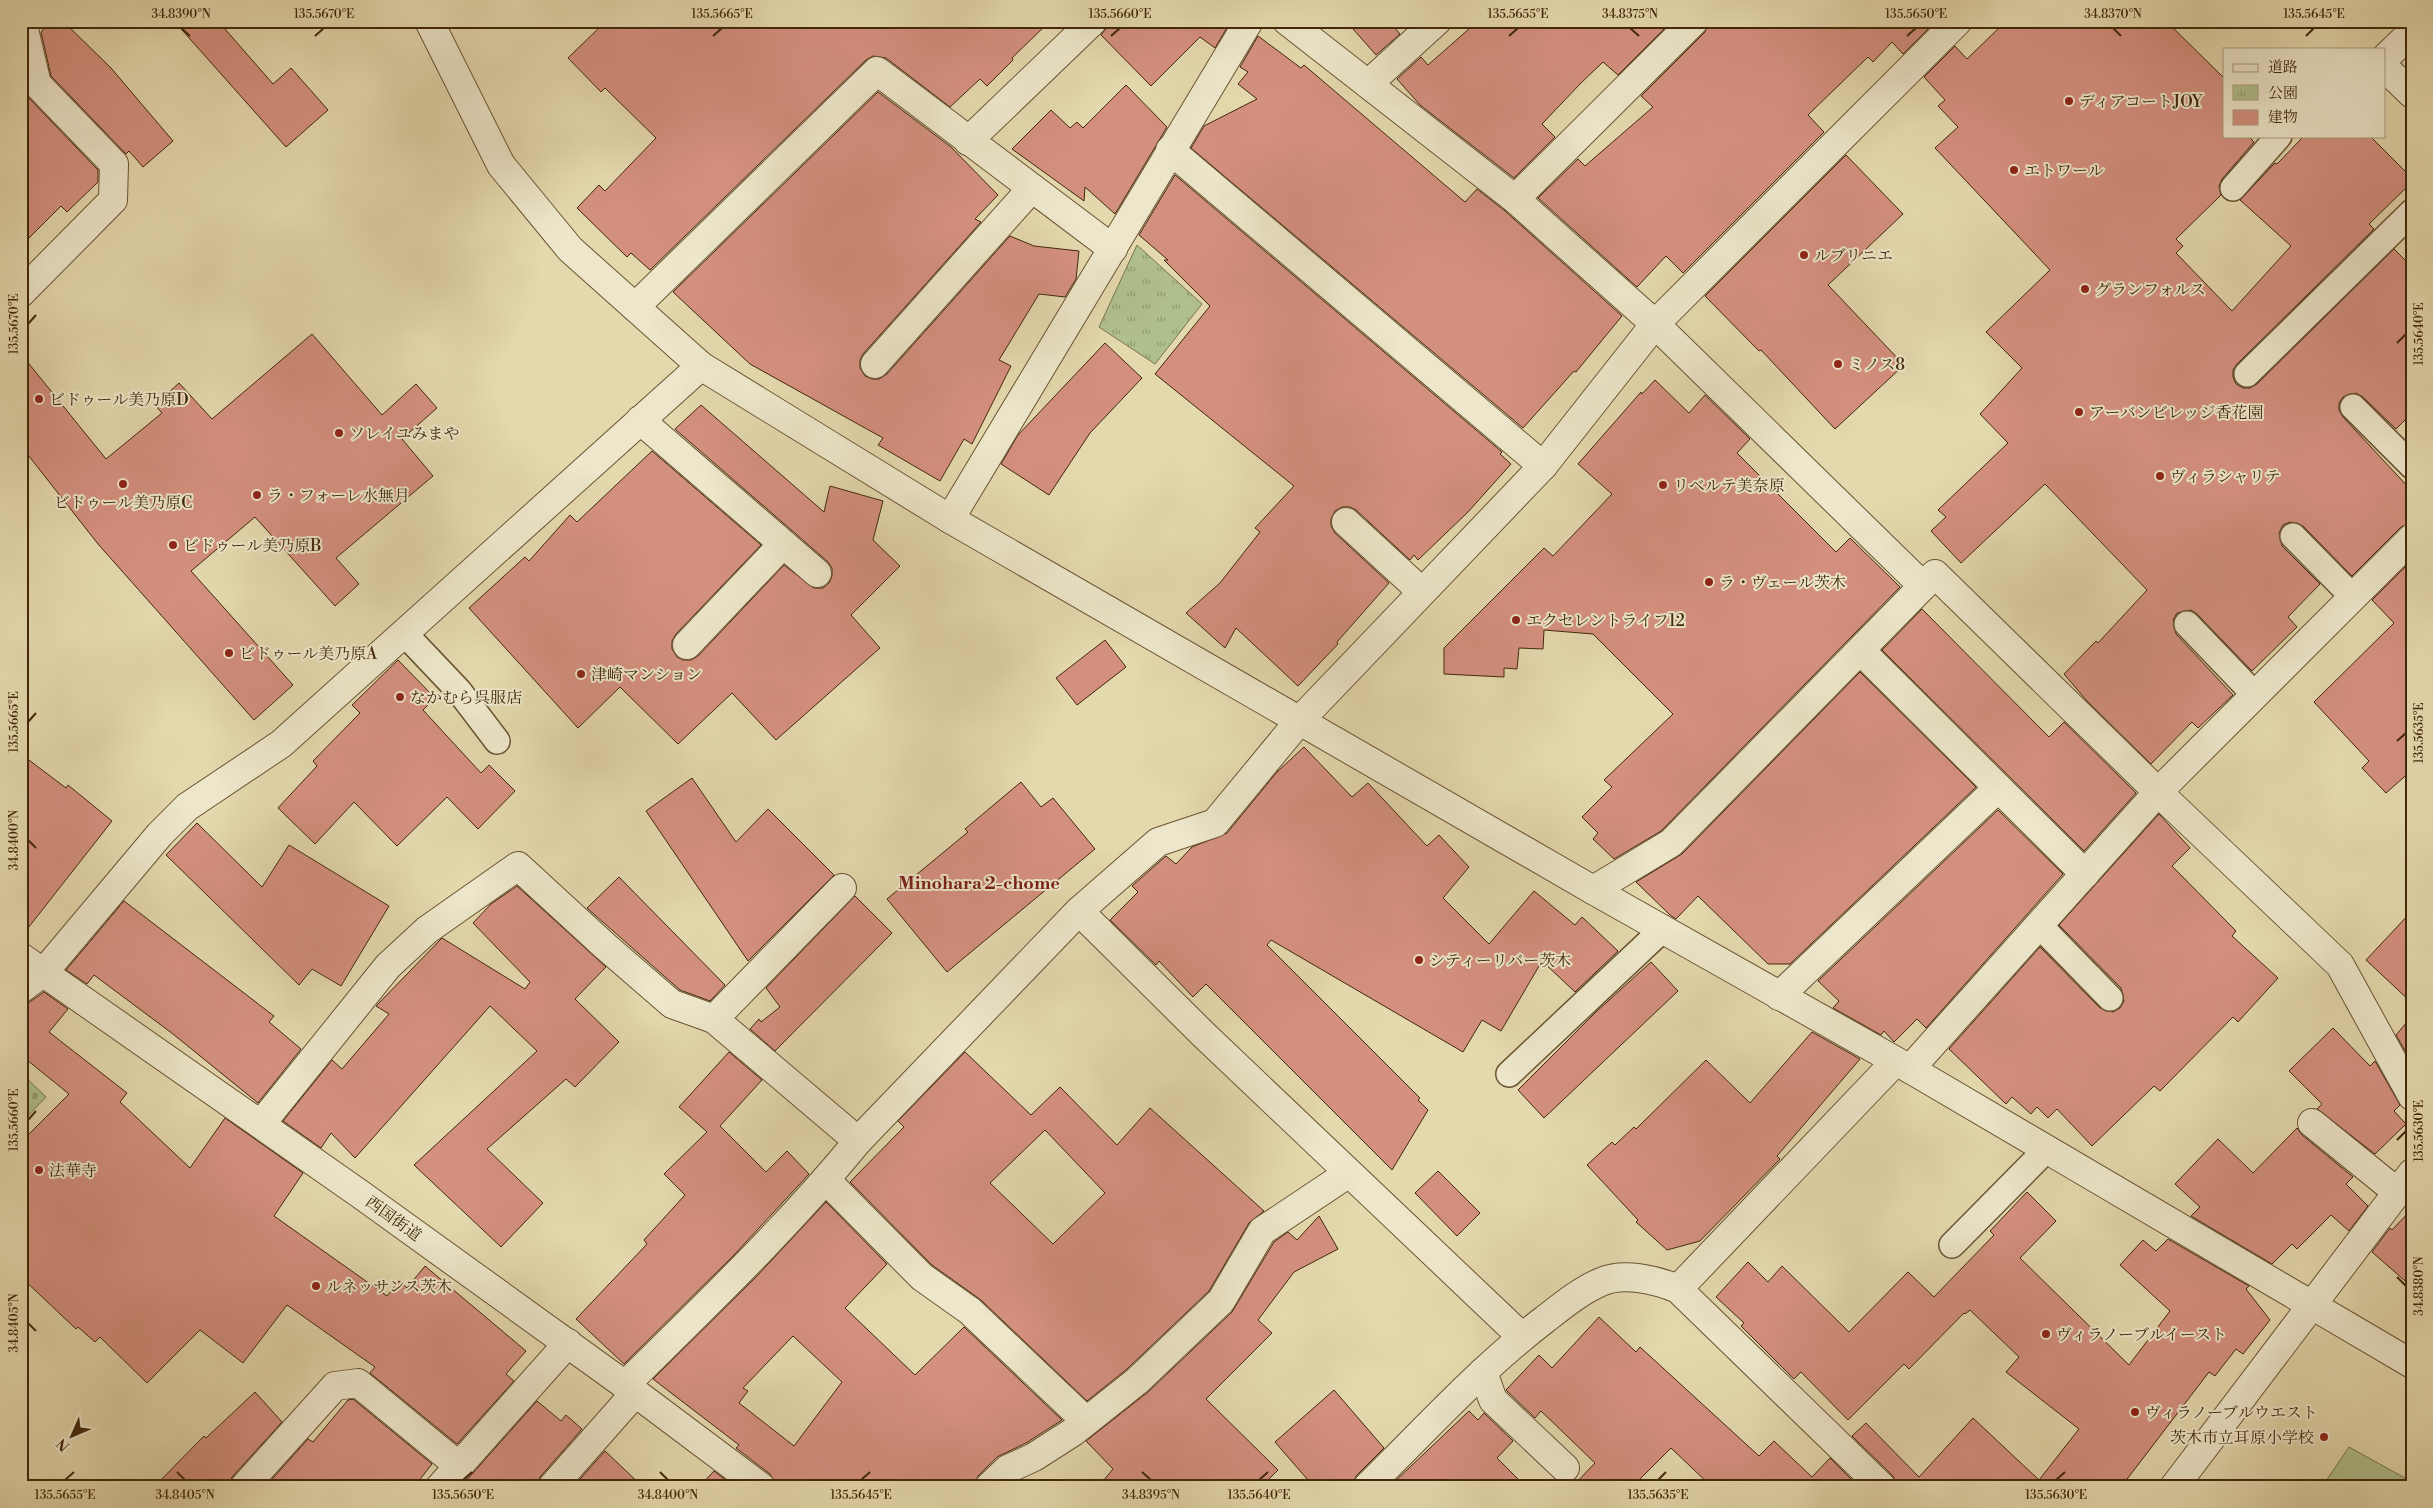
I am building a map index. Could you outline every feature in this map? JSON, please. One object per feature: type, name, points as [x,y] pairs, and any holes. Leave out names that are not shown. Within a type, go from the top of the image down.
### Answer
[{"type":"street","points":[[429,21],[501,165],[570,249],[701,366],[950,519],[1593,890],[1903,1066],[2412,1364]]},
{"type":"street","points":[[968,141],[1093,21]]},
{"type":"street","points":[[950,519],[1249,21]]},
{"type":"street","points":[[1287,21],[1514,199],[1655,324],[1923,586]]},
{"type":"street","points":[[1368,84],[1437,21]]},
{"type":"street","points":[[1514,199],[1694,21]]},
{"type":"street","points":[[552,1487],[630,1389],[826,1180],[858,1141],[1079,911],[1158,842],[1215,823],[1300,720],[1421,591],[1543,466],[1655,324],[1958,21]]},
{"type":"street","points":[[22,25],[37,84],[114,164],[113,200],[25,281]]},
{"type":"street","points":[[2386,57],[2412,32]]},
{"type":"street","points":[[2386,69],[2412,94]]},
{"type":"street","points":[[635,307],[877,71],[1112,249]]},
{"type":"street","points":[[1170,150],[1543,466]]},
{"type":"street","points":[[875,364],[1032,188]]},
{"type":"street","points":[[21,988],[44,972],[160,834],[187,807],[281,744],[701,366]]},
{"type":"street","points":[[640,420],[817,574]]},
{"type":"street","points":[[1346,522],[1421,591]]},
{"type":"street","points":[[1678,1289],[1903,1066],[2039,926],[2158,792],[2412,538]]},
{"type":"street","points":[[687,645],[783,544]]},
{"type":"street","points":[[1593,890],[1671,843],[1935,574],[2158,792],[2340,965],[2412,1096]]},
{"type":"street","points":[[1861,651],[2085,874]]},
{"type":"street","points":[[1779,996],[1998,788]]},
{"type":"street","points":[[261,1124],[388,966],[427,930],[518,866],[605,946],[672,1004],[714,1019],[858,1141]]},
{"type":"street","points":[[714,1019],[842,888]]},
{"type":"street","points":[[1079,911],[1197,1028],[1522,1337]]},
{"type":"street","name":"西国街道","points":[[21,957],[261,1124],[568,1343],[760,1487]]},
{"type":"street","points":[[2174,1487],[2404,1183],[2312,1124]]},
{"type":"street","points":[[989,1487],[1008,1469],[1034,1457],[1086,1421],[1137,1381],[1221,1301],[1262,1231],[1349,1172]]},
{"type":"street","points":[[826,1180],[922,1277],[970,1311],[1086,1421]]},
{"type":"street","points":[[1367,1487],[1483,1372],[1522,1337],[1574,1297],[1602,1281],[1632,1278],[1657,1280],[1678,1289],[1882,1487]]},
{"type":"street","points":[[440,1487],[568,1343]]},
{"type":"street","points":[[1483,1372],[1493,1400],[1565,1468]]},
{"type":"street","points":[[244,1487],[335,1386],[358,1383],[459,1466]]},
{"type":"lane","points":[[2233,188],[2277,138]]},
{"type":"lane","points":[[2247,374],[2412,212]]},
{"type":"lane","points":[[2353,406],[2412,466]]},
{"type":"lane","points":[[2293,536],[2353,597]]},
{"type":"lane","points":[[2187,624],[2256,695]]},
{"type":"lane","points":[[404,633],[460,691],[497,741]]},
{"type":"lane","points":[[2039,926],[2110,998]]},
{"type":"lane","points":[[1509,1074],[1663,929]]},
{"type":"lane","points":[[1952,1245],[2046,1150]]},
{"type":"green space","points":[[1137,245],[1202,304],[1155,364],[1099,327]]},
{"type":"green space","points":[[21,1073],[46,1097],[21,1123]]},
{"type":"green space","points":[[2349,1447],[2412,1482],[2412,1487],[2322,1487]]},
{"type":"building","points":[[51,21],[63,21],[111,68],[173,141],[143,167],[129,151],[126,154],[51,76],[41,32]]},
{"type":"building","points":[[174,21],[218,21],[273,84],[291,68],[328,110],[286,147]]},
{"type":"building","points":[[606,21],[1050,21],[1012,58],[1013,60],[987,86],[980,79],[950,107],[886,58],[873,56],[866,60],[650,270],[631,253],[627,257],[577,208],[599,185],[605,191],[656,138],[605,88],[601,92],[568,58]]},
{"type":"building","points":[[1108,21],[1231,21],[1215,48],[1200,37],[1151,86],[1101,35],[1108,26]]},
{"type":"building","points":[[1346,21],[1389,21],[1400,34],[1376,55]]},
{"type":"building","points":[[1478,21],[1672,21],[1618,75],[1603,62],[1580,84],[1542,124],[1555,137],[1514,178],[1420,105],[1397,79],[1421,57],[1428,65]]},
{"type":"building","points":[[1709,21],[1932,21],[1934,23],[1903,54],[1892,42],[1873,62],[1868,57],[1808,115],[1824,132],[1683,273],[1666,256],[1637,287],[1538,198],[1578,159],[1585,166],[1653,107],[1641,96],[1705,32]]},
{"type":"building","points":[[2006,21],[2166,21],[2223,77],[2223,138],[2250,138],[2254,142],[2222,179],[2219,186],[2221,195],[2176,239],[2183,246],[2176,253],[2232,311],[2291,246],[2240,200],[2302,138],[2372,138],[2412,178],[2412,182],[2369,224],[2374,229],[2237,364],[2233,370],[2233,377],[2236,384],[2243,388],[2250,388],[2257,384],[2394,249],[2412,267],[2412,413],[2396,429],[2363,397],[2356,393],[2343,397],[2339,403],[2339,410],[2343,417],[2411,490],[2405,497],[2412,504],[2412,523],[2401,527],[2352,576],[2303,526],[2290,522],[2283,525],[2279,533],[2282,546],[2320,584],[2288,617],[2297,627],[2252,671],[2197,614],[2191,610],[2177,613],[2173,620],[2176,634],[2233,695],[2198,728],[2192,722],[2151,764],[2087,701],[2064,674],[2096,641],[2098,643],[2147,590],[2045,484],[1961,563],[1931,531],[1946,517],[1938,510],[2008,443],[1980,414],[2022,368],[1986,332],[2050,270],[1935,148],[1958,127],[1938,106],[1945,100],[1924,77],[1955,46],[1967,59]]},
{"type":"building","points":[[1258,36],[1301,68],[1304,65],[1465,202],[1477,189],[1505,211],[1622,316],[1576,372],[1574,371],[1523,428],[1191,148],[1204,126],[1257,99],[1238,84],[1248,72],[1240,67]]},
{"type":"building","points":[[21,85],[26,95],[98,170],[98,182],[67,212],[61,206],[21,246]]},
{"type":"building","points":[[1126,85],[1167,127],[1115,214],[1085,187],[1084,201],[1012,149],[1051,110],[1070,128],[1077,122],[1083,128]]},
{"type":"building","points":[[878,92],[951,147],[998,195],[975,219],[981,222],[863,354],[860,360],[860,368],[865,376],[879,379],[887,374],[1010,236],[1034,246],[1079,251],[1076,279],[1065,297],[1039,294],[999,360],[1011,366],[972,444],[964,439],[940,481],[878,445],[883,438],[750,364],[673,292]]},
{"type":"building","points":[[1846,155],[1903,214],[1828,285],[1904,365],[1835,429],[1761,350],[1759,351],[1705,296]]},
{"type":"building","points":[[1175,175],[1502,452],[1500,454],[1511,464],[1468,512],[1418,560],[1414,555],[1410,560],[1356,510],[1350,507],[1342,507],[1335,511],[1331,519],[1331,526],[1335,533],[1389,583],[1337,642],[1338,644],[1298,686],[1236,628],[1225,648],[1186,613],[1220,583],[1260,532],[1255,528],[1294,486],[1155,374],[1210,306],[1164,260],[1168,260],[1139,235]]},
{"type":"building","points":[[312,334],[382,415],[416,384],[437,408],[402,439],[433,476],[336,558],[359,584],[335,606],[255,517],[191,571],[293,685],[254,720],[98,544],[21,446],[21,354],[106,459],[162,413],[155,405],[179,383],[212,419]]},
{"type":"building","points":[[1105,343],[1142,378],[1090,433],[1049,495],[1001,464],[1018,435]]},
{"type":"building","points":[[1655,380],[1689,413],[1705,395],[1750,439],[1737,453],[1836,552],[1850,538],[1900,587],[1661,831],[1614,859],[1593,839],[1598,833],[1582,817],[1612,787],[1604,780],[1673,714],[1593,634],[1544,630],[1543,649],[1519,648],[1517,669],[1504,668],[1504,677],[1444,674],[1444,648],[1544,548],[1553,556],[1612,494],[1578,464],[1641,392],[1642,394]]},
{"type":"building","points":[[701,405],[824,512],[830,486],[883,501],[873,540],[900,566],[851,615],[880,648],[776,740],[732,693],[678,744],[620,687],[578,728],[469,608],[525,557],[529,561],[570,515],[577,522],[652,451],[761,545],[676,634],[672,641],[672,649],[677,657],[683,660],[691,660],[698,656],[784,565],[814,588],[823,588],[829,583],[832,576],[832,568],[827,561],[675,429]]},
{"type":"building","points":[[2412,560],[2412,770],[2386,793],[2362,768],[2369,761],[2314,702],[2394,623],[2372,600]]},
{"type":"building","points":[[1922,609],[2049,737],[2064,722],[2136,793],[2084,851],[1882,650]]},
{"type":"building","points":[[1105,640],[1126,667],[1077,705],[1056,678]]},
{"type":"building","points":[[398,660],[435,698],[423,710],[481,773],[489,765],[515,791],[478,829],[447,797],[397,846],[354,802],[315,844],[278,808],[317,766],[313,761],[360,713],[352,705]]},
{"type":"building","points":[[1860,672],[1976,787],[1790,964],[1768,964],[1698,896],[1676,919],[1670,915],[1636,882],[1682,854]]},
{"type":"building","points":[[1304,747],[1352,797],[1368,783],[1427,846],[1439,835],[1469,867],[1443,898],[1489,944],[1534,891],[1575,925],[1582,917],[1618,951],[1575,992],[1542,961],[1501,1031],[1482,1020],[1463,1052],[1271,940],[1267,945],[1420,1098],[1418,1100],[1428,1110],[1392,1170],[1206,984],[1193,997],[1159,961],[1156,965],[1110,920],[1138,892],[1132,886],[1166,856],[1176,864],[1192,847],[1227,833],[1277,772]]},
{"type":"building","points":[[21,754],[66,788],[68,785],[112,821],[21,937]]},
{"type":"building","points":[[692,778],[736,842],[768,809],[834,875],[748,961],[646,811]]},
{"type":"building","points":[[1021,782],[1041,807],[1053,798],[1095,849],[947,972],[887,899],[968,832],[965,829]]},
{"type":"building","points":[[1998,810],[2063,874],[1926,1028],[1917,1019],[1894,1042],[1884,1031],[1881,1035],[1833,1008],[1839,1001],[1818,981]]},
{"type":"building","points":[[2159,814],[2190,848],[2172,866],[2236,931],[2232,936],[2278,978],[2238,1022],[2233,1017],[2160,1091],[2154,1086],[2092,1146],[2057,1109],[2048,1118],[2037,1107],[2031,1114],[2012,1097],[2006,1104],[1949,1049],[2040,947],[2100,1008],[2113,1012],[2120,1008],[2124,1001],[2121,988],[2059,925]]},
{"type":"building","points":[[197,823],[262,887],[289,845],[389,906],[341,986],[312,969],[299,985],[166,855]]},
{"type":"building","points":[[619,877],[725,985],[710,1001],[680,990],[587,908]]},
{"type":"building","points":[[517,886],[606,967],[575,999],[619,1042],[575,1087],[566,1079],[487,1149],[543,1203],[501,1247],[414,1165],[537,1051],[490,1006],[355,1158],[331,1133],[321,1148],[283,1121],[332,1060],[342,1069],[389,1014],[376,1006],[442,938],[525,989],[530,982],[473,923],[491,904]]},
{"type":"building","points":[[855,896],[892,933],[775,1051],[750,1029],[759,1019],[761,1022],[780,1007],[766,988]]},
{"type":"building","points":[[124,901],[274,1016],[269,1022],[301,1049],[258,1103],[173,1034],[94,975],[87,984],[66,970]]},
{"type":"building","points":[[2412,911],[2412,1003],[2366,960]]},
{"type":"building","points":[[1651,962],[1678,991],[1544,1118],[1518,1090],[1596,1012]]},
{"type":"building","points":[[44,992],[68,1009],[49,1032],[127,1093],[120,1102],[190,1168],[225,1118],[303,1173],[274,1216],[387,1296],[399,1281],[407,1288],[425,1266],[526,1351],[506,1374],[514,1381],[457,1444],[370,1373],[375,1367],[287,1305],[243,1363],[200,1330],[147,1383],[100,1337],[95,1342],[78,1327],[76,1329],[21,1277],[21,1142],[69,1094],[27,1060],[21,1067],[21,1008]]},
{"type":"building","points":[[2412,1016],[2412,1063],[2396,1035]]},
{"type":"building","points":[[2333,1028],[2370,1066],[2375,1061],[2400,1105],[2394,1111],[2406,1124],[2375,1154],[2317,1109],[2322,1104],[2289,1071]]},
{"type":"building","points":[[1812,1032],[1860,1059],[1777,1156],[1780,1159],[1700,1241],[1667,1250],[1636,1222],[1638,1220],[1587,1165],[1612,1142],[1615,1145],[1634,1127],[1636,1129],[1706,1060],[1750,1103]]},
{"type":"building","points":[[729,1052],[762,1080],[720,1126],[766,1172],[787,1151],[809,1174],[734,1255],[624,1364],[576,1319],[647,1244],[644,1240],[685,1195],[664,1174],[707,1132],[679,1107]]},
{"type":"building","points":[[965,1052],[1031,1115],[1060,1087],[1117,1145],[1150,1108],[1264,1211],[1249,1223],[1209,1291],[1127,1369],[1087,1401],[981,1300],[932,1265],[850,1182],[904,1127],[898,1121]],"holes":[[[1045,1130],[1105,1193],[1053,1244],[990,1183]]]},
{"type":"building","points":[[2297,1128],[2302,1135],[2353,1177],[2346,1184],[2368,1206],[2349,1231],[2331,1215],[2297,1249],[2292,1244],[2272,1264],[2191,1216],[2200,1207],[2175,1184],[2218,1139],[2253,1173]]},
{"type":"building","points":[[1438,1171],[1480,1213],[1457,1236],[1415,1193]]},
{"type":"building","points":[[2027,1192],[2056,1221],[2020,1258],[2129,1365],[2170,1311],[2120,1265],[2143,1240],[2156,1251],[2168,1239],[2249,1286],[2246,1289],[2270,1320],[2243,1354],[2236,1349],[2215,1376],[2209,1372],[2121,1487],[1897,1487],[1893,1476],[1852,1436],[1866,1423],[1919,1477],[1973,1418],[2039,1480],[2079,1429],[2006,1372],[2019,1357],[1970,1310],[1964,1313],[1909,1369],[1904,1364],[1848,1420],[1801,1372],[1794,1379],[1741,1326],[1744,1323],[1716,1297],[1748,1262],[1768,1282],[1782,1266],[1849,1332],[1908,1272],[1934,1297],[1994,1235],[1990,1231]]},
{"type":"building","points":[[826,1202],[887,1264],[845,1308],[915,1375],[964,1327],[1062,1420],[1026,1443],[997,1457],[978,1476],[974,1487],[776,1487],[770,1474],[736,1448],[739,1445],[653,1379],[756,1277]],"holes":[[[793,1336],[842,1382],[794,1446],[739,1403],[748,1391],[743,1388]]]},
{"type":"building","points":[[2412,1209],[2412,1287],[2372,1252],[2390,1228],[2392,1230]]},
{"type":"building","points":[[1319,1216],[1338,1249],[1294,1272],[1258,1320],[1272,1333],[1206,1399],[1278,1470],[1261,1487],[1098,1487],[1113,1469],[1086,1441],[1148,1392],[1232,1312],[1274,1242],[1288,1232],[1297,1240]]},
{"type":"building","points":[[1599,1317],[1636,1352],[1640,1347],[1759,1456],[1774,1441],[1812,1477],[1830,1458],[1859,1487],[1712,1487],[1671,1448],[1632,1487],[1572,1487],[1595,1463],[1541,1411],[1535,1418],[1506,1390],[1539,1355],[1552,1368]]},
{"type":"building","points":[[1334,1390],[1384,1448],[1356,1476],[1352,1487],[1314,1487],[1275,1442]]},
{"type":"building","points":[[255,1392],[282,1422],[232,1477],[229,1487],[154,1487],[204,1436],[206,1438]]},
{"type":"building","points":[[353,1399],[432,1464],[414,1487],[265,1487],[308,1439],[313,1442],[348,1400]]},
{"type":"building","points":[[537,1401],[561,1421],[566,1415],[582,1429],[540,1477],[537,1487],[470,1487],[465,1482]]},
{"type":"building","points":[[1469,1411],[1478,1420],[1484,1413],[1513,1441],[1497,1458],[1526,1487],[1389,1487]]},
{"type":"building","points":[[605,1451],[643,1487],[573,1487]]},
{"type":"building","points":[[714,1471],[735,1487],[699,1487]]},
{"type":"place","name":"ディアコートJOY","points":[[2069,101]]},
{"type":"place","name":"エトワール","points":[[2014,170]]},
{"type":"place","name":"ルブリニエ","points":[[1804,255]]},
{"type":"place","name":"グランフォルス","points":[[2085,289]]},
{"type":"place","name":"ミノス8","points":[[1838,364]]},
{"type":"place","name":"ビドゥール美乃原D","points":[[39,399]]},
{"type":"place","name":"アーバンビレッジ香花園","points":[[2079,412]]},
{"type":"place","name":"ソレイユみまや","points":[[339,433]]},
{"type":"place","name":"ヴィラシャリテ","points":[[2160,476]]},
{"type":"place","name":"ビドゥール美乃原C","points":[[123,484]]},
{"type":"place","name":"リベルテ美奈原","points":[[1663,485]]},
{"type":"place","name":"ラ・フォーレ水無月","points":[[257,495]]},
{"type":"place","name":"ビドゥール美乃原B","points":[[173,545]]},
{"type":"place","name":"ラ・ヴェール茨木","points":[[1709,582]]},
{"type":"place","name":"エクセレントライフ12","points":[[1516,620]]},
{"type":"place","name":"ビドゥール美乃原A","points":[[229,653]]},
{"type":"place","name":"津崎マンション","points":[[581,674]]},
{"type":"place","name":"なかむら呉服店","points":[[400,697]]},
{"type":"place","name":"シティーリバー茨木","points":[[1419,960]]},
{"type":"place","name":"法華寺","points":[[39,1170]]},
{"type":"place","name":"ルネッサンス茨木","points":[[316,1286]]},
{"type":"place","name":"ヴィラノーブルイースト","points":[[2046,1334]]},
{"type":"place","name":"ヴィラノーブルウエスト","points":[[2135,1412]]},
{"type":"place","name":"茨木市立耳原小学校","points":[[2324,1437]]},
{"type":"district","name":"Minohara 2-chome","points":[[979,883]]}]
